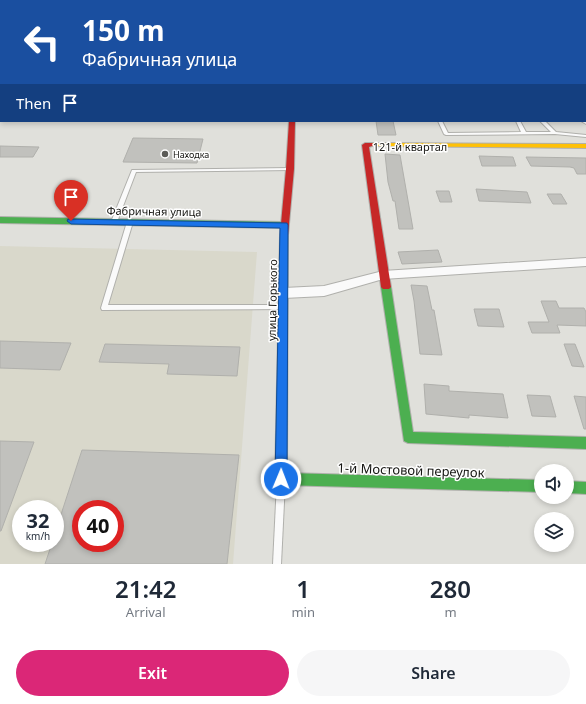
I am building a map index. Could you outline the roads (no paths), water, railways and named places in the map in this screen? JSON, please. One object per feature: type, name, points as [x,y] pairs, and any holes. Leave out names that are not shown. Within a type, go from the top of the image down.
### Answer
[{"type":"street","name":"улица Горького","points":[[281,479],[284,225],[294,122]]},
{"type":"street","name":"121-й квартал","points":[[586,146],[364,146],[408,437],[586,443]]},
{"type":"street","name":"Фабричная улица","points":[[0,220],[284,225]]},
{"type":"street","points":[[284,293],[324,291],[383,275],[586,262]]},
{"type":"street","name":"1-й Мостовой переулок","points":[[281,479],[534,486]]},
{"type":"street","points":[[574,487],[586,488]]},
{"type":"lane","points":[[440,122],[446,134],[555,133],[586,136]]},
{"type":"lane","points":[[518,122],[524,133]]},
{"type":"lane","points":[[543,122],[555,133]]},
{"type":"lane","points":[[114,222],[134,171],[290,169]]},
{"type":"lane","points":[[130,222],[104,308],[284,308]]},
{"type":"lane","points":[[277,564],[281,479]]},
{"type":"place","name":"Находка","points":[[165,154]]}]
